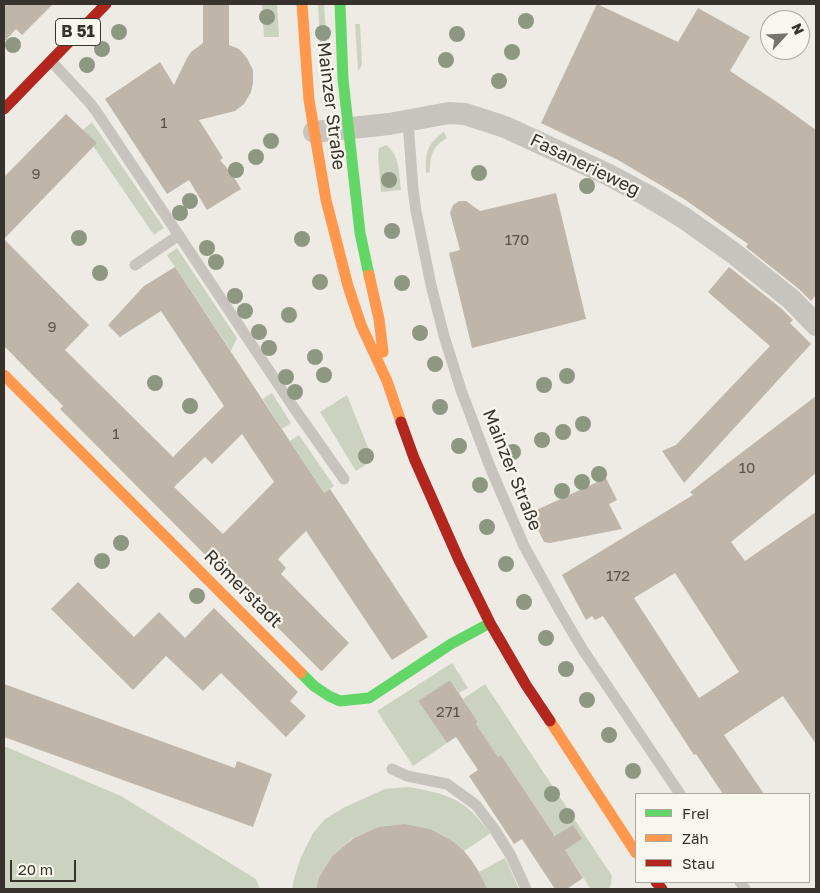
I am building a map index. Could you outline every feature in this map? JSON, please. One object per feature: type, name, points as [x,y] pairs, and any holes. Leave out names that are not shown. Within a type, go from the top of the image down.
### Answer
[{"type":"main road","name":"B 51","points":[[4,109],[106,4]]},
{"type":"main road","name":"Mainzer Straße","points":[[302,4],[309,100],[326,200],[348,286],[361,325],[387,381],[414,458],[458,560],[490,623],[526,685],[635,852]]},
{"type":"main road","name":"Mainzer Straße","points":[[340,4],[343,79],[360,233],[379,319],[387,381]]},
{"type":"main road","name":"Römerstadt","points":[[4,375],[314,686],[329,696],[340,701],[368,698],[451,644],[490,623]]},
{"type":"street","name":"Fasanerieweg","points":[[314,132],[408,122],[449,113],[465,114],[504,127],[606,174],[684,218],[791,298],[816,325]]},
{"type":"lane","points":[[51,61],[96,111],[289,401],[344,479]]},
{"type":"lane","name":"Mainzer Straße","points":[[408,122],[416,211],[431,285],[444,336],[461,390],[490,468],[524,546],[560,611],[583,650],[679,793]]},
{"type":"lane","points":[[135,265],[179,235]]},
{"type":"lane","points":[[392,769],[407,776],[447,784],[476,805],[495,830],[511,856],[526,889]]},
{"type":"green space","points":[[262,4],[277,4],[279,37],[264,37]]},
{"type":"green space","points":[[318,4],[324,4],[329,73],[322,74]]},
{"type":"green space","points":[[355,24],[360,24],[362,64],[358,70]]},
{"type":"green space","points":[[92,122],[164,228],[154,235],[93,146],[96,143],[83,130]]},
{"type":"green space","points":[[444,132],[447,138],[435,148],[431,157],[430,172],[426,173],[428,150],[434,140]]},
{"type":"green space","points":[[386,145],[391,149],[396,159],[401,190],[381,192],[378,155],[379,148]]},
{"type":"green space","points":[[177,248],[237,338],[231,351],[167,255]]},
{"type":"green space","points":[[272,393],[291,423],[282,429],[263,399]]},
{"type":"green space","points":[[347,395],[373,460],[356,471],[320,412]]},
{"type":"green space","points":[[299,435],[334,486],[324,493],[290,441]]},
{"type":"green space","points":[[452,663],[468,688],[459,693],[450,680],[418,701],[447,743],[413,766],[377,711]]},
{"type":"green space","points":[[485,684],[612,876],[609,889],[591,889],[501,755],[498,757],[476,724],[478,722],[463,699]]},
{"type":"green space","points":[[4,746],[121,796],[256,879],[260,889],[4,889]]},
{"type":"green space","points":[[409,787],[434,792],[458,801],[472,812],[491,833],[464,851],[454,842],[404,824],[378,827],[353,838],[333,855],[319,877],[316,889],[292,889],[301,857],[313,833],[325,819],[345,807],[385,789]]},
{"type":"green space","points":[[505,858],[519,889],[485,889],[479,872]]},
{"type":"building","points":[[4,4],[53,4],[22,35],[16,29],[4,42]]},
{"type":"building","points":[[203,4],[229,4],[229,45],[239,49],[247,58],[253,70],[251,92],[244,104],[235,111],[199,120],[223,158],[220,160],[232,174],[241,189],[207,210],[189,180],[167,194],[105,99],[160,62],[174,85],[191,52],[203,43]]},
{"type":"building","points":[[597,4],[678,42],[698,8],[750,37],[730,71],[816,130],[816,295],[811,301],[799,289],[746,247],[748,244],[684,199],[618,160],[541,123]]},
{"type":"building","points":[[66,114],[97,143],[4,239],[4,177]]},
{"type":"building","points":[[556,193],[586,319],[472,348],[449,253],[460,250],[450,213],[453,205],[459,201],[466,201],[480,211]]},
{"type":"building","points":[[4,239],[89,325],[65,350],[173,457],[224,406],[161,311],[120,337],[108,325],[144,286],[175,267],[324,493],[330,489],[428,637],[392,660],[306,531],[278,559],[286,568],[281,574],[349,643],[322,671],[320,670],[60,409],[63,406],[4,346]],"holes":[[[242,434],[274,482],[223,534],[174,487],[205,457],[212,464]]]},
{"type":"building","points":[[729,267],[782,309],[793,320],[790,323],[811,344],[684,483],[662,451],[676,445],[770,346],[708,292]]},
{"type":"building","points":[[816,396],[816,473],[731,542],[745,561],[816,512],[816,744],[783,696],[724,735],[763,793],[722,793],[696,754],[694,755],[603,616],[595,620],[592,616],[586,620],[562,575],[693,495],[690,492]],"holes":[[[675,573],[739,672],[699,698],[634,598]]]},
{"type":"building","points":[[606,478],[617,500],[609,504],[622,529],[550,543],[544,542],[530,513]]},
{"type":"building","points":[[78,582],[134,637],[159,612],[185,638],[214,608],[298,692],[290,701],[306,716],[286,737],[221,673],[203,691],[166,656],[133,690],[51,609]]},
{"type":"building","points":[[450,680],[478,722],[476,724],[498,757],[501,755],[555,836],[573,825],[582,839],[565,850],[583,878],[567,889],[555,889],[522,839],[514,844],[469,776],[478,770],[456,737],[447,743],[418,701]]},
{"type":"building","points":[[4,684],[235,768],[237,761],[272,774],[253,827],[4,737]]},
{"type":"building","points":[[404,824],[430,829],[454,842],[472,861],[487,889],[316,889],[319,877],[333,855],[354,838],[378,827]]},
{"type":"traffic: fast","points":[[340,4],[343,79],[360,233],[369,275]]},
{"type":"traffic: fast","points":[[301,673],[314,686],[340,701],[369,698],[451,644],[490,623]]},
{"type":"traffic: slow","points":[[302,4],[309,100],[326,200],[348,286],[361,325],[387,381],[401,422]]},
{"type":"traffic: slow","points":[[369,275],[379,319],[383,352]]},
{"type":"traffic: slow","points":[[4,375],[301,673]]},
{"type":"traffic: slow","points":[[550,721],[635,851]]},
{"type":"traffic: jam","points":[[4,109],[106,4]]},
{"type":"traffic: jam","points":[[401,422],[414,458],[459,560],[490,623],[526,685],[550,721]]},
{"type":"traffic: jam","points":[[657,883],[662,889]]}]
